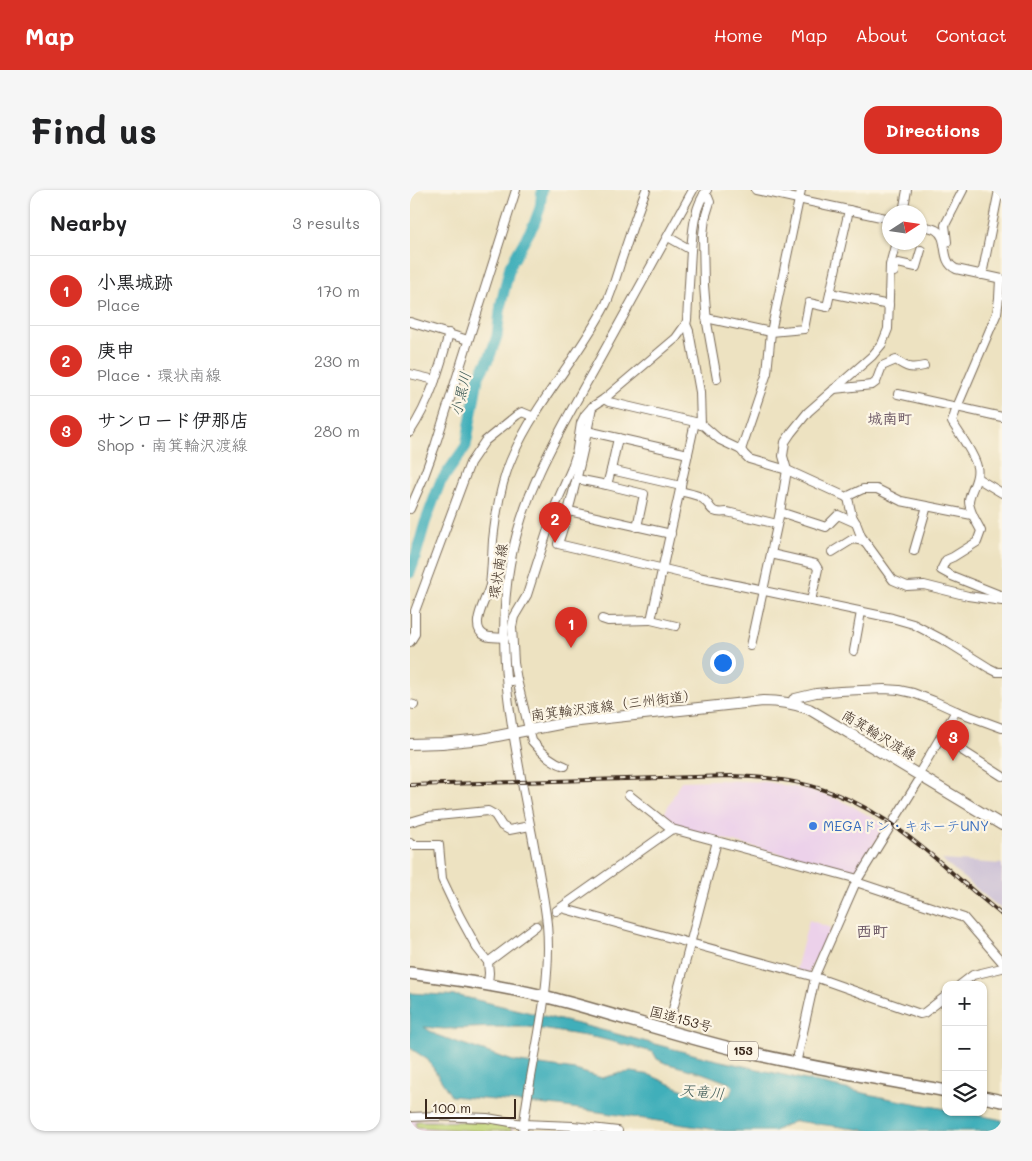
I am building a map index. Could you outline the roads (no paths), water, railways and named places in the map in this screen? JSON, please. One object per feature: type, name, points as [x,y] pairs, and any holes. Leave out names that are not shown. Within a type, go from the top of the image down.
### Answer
[{"type":"highway","name":"国道153号","points":[[410,973],[488,984],[544,996],[676,1034],[796,1064],[942,1090]]},
{"type":"highway","points":[[987,1098],[1002,1101]]},
{"type":"main road","name":"南箕輪沢渡線（三州街道）","points":[[410,744],[472,740],[570,722],[763,701],[792,703]]},
{"type":"main road","name":"南箕輪沢渡線","points":[[792,703],[809,709],[1002,825]]},
{"type":"street","points":[[410,509],[435,446],[516,190]]},
{"type":"street","points":[[505,638],[486,636],[478,626],[478,619],[488,591],[492,572],[495,520],[502,487],[512,456],[534,417],[581,348],[606,304],[646,190]]},
{"type":"street","name":"環状南線","points":[[523,1125],[543,1010],[547,962],[547,926],[513,733],[506,682],[504,607],[510,563],[514,542],[534,482],[555,439],[693,190]]},
{"type":"street","points":[[756,190],[882,217]]},
{"type":"street","points":[[741,450],[767,372],[771,332],[802,190]]},
{"type":"street","points":[[904,205],[907,190]]},
{"type":"street","points":[[945,253],[948,247],[945,225],[963,190]]},
{"type":"street","points":[[982,275],[999,190]]},
{"type":"street","points":[[566,766],[556,763],[538,748],[532,741],[528,730],[514,663],[512,627],[514,617],[527,595],[556,504],[571,470],[585,415],[592,407],[676,338],[686,324],[691,250],[696,212],[698,203],[705,192],[710,202],[706,210],[703,235],[706,318],[717,379]]},
{"type":"street","points":[[706,318],[771,332],[804,329],[809,304],[827,307],[849,210]]},
{"type":"street","points":[[927,227],[935,229],[942,236],[945,253],[951,267],[956,270],[1001,279],[997,313],[956,407],[952,422],[978,467],[977,478],[969,501],[972,515],[981,531],[977,542],[946,560],[941,570],[1002,596]]},
{"type":"street","points":[[668,237],[691,250]]},
{"type":"street","points":[[751,646],[780,512],[787,470],[783,456],[785,442],[808,412],[872,356],[882,344],[888,329],[890,265],[894,250]]},
{"type":"street","points":[[890,295],[892,293],[894,265],[898,263],[916,267],[921,250]]},
{"type":"street","points":[[830,293],[889,305]]},
{"type":"street","points":[[410,322],[468,340]]},
{"type":"street","points":[[650,620],[688,454],[698,423],[700,392],[689,331],[686,324]]},
{"type":"street","points":[[410,432],[429,396],[442,362],[449,333]]},
{"type":"street","points":[[834,389],[872,385],[876,382],[882,366],[896,360],[910,368],[924,366]]},
{"type":"street","points":[[410,374],[435,380]]},
{"type":"street","points":[[898,394],[1002,417]]},
{"type":"street","points":[[604,399],[608,402],[698,423],[720,440],[741,450],[749,459],[787,470],[848,498],[852,516],[861,536],[893,580],[907,586],[924,586],[968,596],[1002,601]]},
{"type":"street","points":[[592,407],[577,479],[558,544],[913,624],[989,668],[1002,672]]},
{"type":"street","points":[[410,642],[415,634],[415,611],[470,463],[485,440],[522,412],[534,417]]},
{"type":"street","points":[[588,431],[688,454]]},
{"type":"street","points":[[607,485],[618,438]]},
{"type":"street","points":[[610,470],[680,488],[705,500],[713,511],[719,513],[727,512],[777,524]]},
{"type":"street","points":[[637,527],[647,478]]},
{"type":"street","points":[[977,478],[1002,493]]},
{"type":"street","points":[[577,479],[644,494]]},
{"type":"street","points":[[846,497],[863,489],[877,489],[901,501],[972,515]]},
{"type":"street","points":[[914,551],[927,506]]},
{"type":"street","points":[[569,511],[671,534]]},
{"type":"street","points":[[780,512],[826,527],[838,515],[856,523]]},
{"type":"street","points":[[832,552],[853,539],[864,541]]},
{"type":"street","points":[[771,554],[815,564],[818,569],[811,601]]},
{"type":"street","points":[[854,651],[862,612]]},
{"type":"street","points":[[602,619],[608,621],[650,620],[676,626]]},
{"type":"street","points":[[506,682],[517,680]]},
{"type":"street","points":[[792,703],[795,698],[816,693],[884,689],[899,690],[913,693],[1002,728]]},
{"type":"street","points":[[796,1064],[815,977],[858,880],[956,711]]},
{"type":"street","points":[[941,736],[1002,776]]},
{"type":"street","points":[[629,795],[672,829],[858,880],[964,918],[1002,962]]},
{"type":"street","points":[[410,822],[427,817],[488,811],[495,815],[502,826],[508,830],[530,826]]},
{"type":"street","points":[[672,829],[559,909],[815,977],[920,1014],[942,999]]},
{"type":"street","points":[[671,1017],[717,841]]},
{"type":"street","points":[[410,843],[412,845],[439,845],[442,879],[477,948],[488,962],[488,984]]},
{"type":"street","points":[[488,962],[536,926]]},
{"type":"street","points":[[965,981],[973,975],[1002,968]]},
{"type":"street","points":[[410,1117],[487,1118],[523,1125],[618,1131]]},
{"type":"water","points":[[410,993],[460,996],[708,1058],[886,1098],[942,1108],[942,1116],[982,1116],[1002,1120],[1002,1131],[872,1131],[795,1121],[774,1131],[724,1131],[559,1106],[451,1096],[428,1060],[410,1048]],"holes":[[[424,1027],[444,1029],[529,1027],[598,1038],[653,1052],[657,1059],[665,1063],[702,1073],[729,1083],[733,1087],[730,1095],[720,1099],[705,1098],[650,1075],[632,1072],[602,1078],[575,1070],[513,1061],[436,1035]]]},
{"type":"waterway","name":"小黒川","points":[[410,573],[425,523],[440,483],[466,446],[478,378],[490,356],[497,336],[501,304],[510,266],[534,224],[540,208],[542,190]]},
{"type":"tunnel","points":[[536,926],[556,911]]},
{"type":"railway","points":[[410,785],[731,776],[799,783],[838,795],[870,810],[927,851],[1002,915]]},
{"type":"place","name":"庚申","points":[[555,543]]},
{"type":"place","name":"小黒城跡","points":[[571,648]]},
{"type":"place","name":"サンロード伊那店","points":[[953,761]]},
{"type":"place","name":"MEGAドン・キホーテUNY","points":[[813,826]]},
{"type":"district","name":"城南町","points":[[890,419]]},
{"type":"district","name":"西町","points":[[872,931]]},
{"type":"water label","name":"天竜川","points":[[702,1092]]}]
